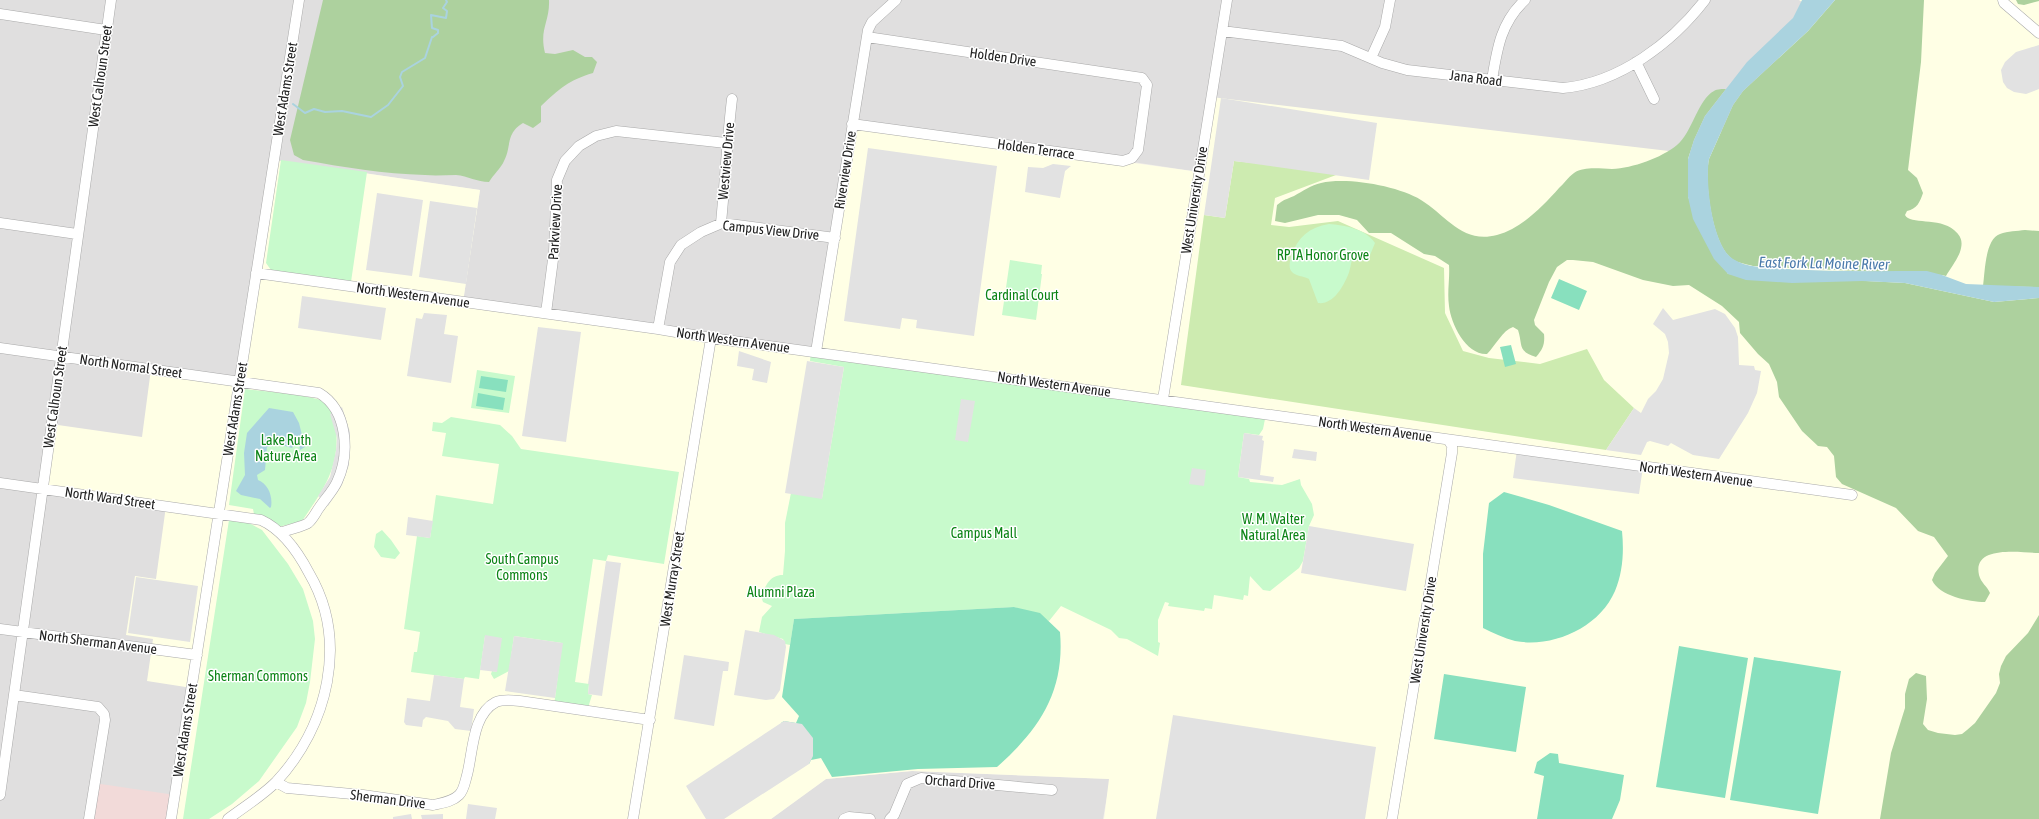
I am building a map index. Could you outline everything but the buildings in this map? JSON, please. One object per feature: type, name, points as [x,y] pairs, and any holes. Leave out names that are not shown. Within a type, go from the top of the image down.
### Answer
[{"type":"street","name":"West Calhoun Street","points":[[0,795],[3,746],[14,695],[60,356],[111,0]]},
{"type":"street","name":"West Adams Street","points":[[171,819],[298,0]]},
{"type":"street","name":"Riverview Drive","points":[[816,352],[867,38],[872,22],[896,0]]},
{"type":"street","name":"West University Drive","points":[[1163,399],[1227,0]]},
{"type":"street","points":[[1371,58],[1385,27],[1390,0]]},
{"type":"street","name":"Jana Road","points":[[1222,31],[1332,44],[1352,49],[1371,58],[1407,70],[1553,88],[1573,87],[1603,79],[1636,62],[1669,38],[1692,16],[1705,0]]},
{"type":"street","points":[[2002,0],[2004,4],[2039,33]]},
{"type":"street","points":[[1492,80],[1500,36],[1518,2]]},
{"type":"street","points":[[0,14],[106,30]]},
{"type":"street","name":"Holden Drive","points":[[867,38],[1140,77]]},
{"type":"street","points":[[1636,62],[1654,98]]},
{"type":"street","name":"Holden Terrace","points":[[852,124],[1126,161],[1132,158],[1138,150],[1147,85],[1146,81],[1140,77]]},
{"type":"street","name":"Westview Drive","points":[[720,223],[726,169],[726,143],[732,99]]},
{"type":"street","name":"Parkview Drive","points":[[546,313],[554,252],[556,180],[565,161],[579,146],[596,136],[616,131],[726,143]]},
{"type":"street","points":[[0,223],[78,234]]},
{"type":"street","name":"Campus View Drive","points":[[658,329],[667,270],[673,256],[690,238],[712,226],[720,223],[835,238]]},
{"type":"street","name":"North Western Avenue","points":[[256,274],[546,313],[711,338],[1163,399],[1441,438],[1449,441],[1852,495]]},
{"type":"street","name":"West Murray Street","points":[[633,819],[711,338]]},
{"type":"street","name":"North Normal Street","points":[[0,348],[319,392],[334,406],[341,422],[344,446],[343,464],[337,483],[308,524],[295,526],[280,533]]},
{"type":"street","name":"West University Drive","points":[[1392,819],[1452,453],[1449,441]]},
{"type":"street","name":"North Ward Street","points":[[0,483],[261,520],[280,533],[296,550],[323,599],[328,620],[330,652],[322,699],[312,730],[299,752],[276,782],[228,819]]},
{"type":"street","name":"North Sherman Avenue","points":[[0,629],[197,655]]},
{"type":"street","points":[[14,695],[98,707],[103,711],[105,720],[89,819]]},
{"type":"street","name":"Sherman Drive","points":[[276,782],[287,788],[354,794],[433,805],[454,799],[463,788],[479,722],[485,712],[495,703],[507,700],[520,701],[650,720]]},
{"type":"street","name":"Orchard Drive","points":[[890,819],[894,815],[908,784],[921,778],[1052,790]]},
{"type":"street","points":[[844,819],[849,817],[870,819]]},
{"type":"shaded area","points":[[0,0],[1940,0],[1919,181],[1199,172],[1126,161],[816,352],[463,302],[480,190],[275,160],[175,795],[89,819],[0,819]]},
{"type":"shaded area","points":[[1799,0],[2039,0],[2039,819],[1104,819],[1109,779],[912,771],[826,779],[771,819],[171,819],[192,688],[147,681],[153,639],[126,635],[135,576],[156,579],[166,506],[42,489],[51,424],[142,437],[151,369],[239,380],[274,160],[480,190],[463,302],[816,352],[852,124],[1199,172],[1211,97],[1703,155],[1815,11]]},
{"type":"shaded area","points":[[2039,45],[2039,89],[2026,94],[2014,92],[2007,88],[2003,82],[2001,70],[2005,62],[2016,52]]},
{"type":"shaded area","points":[[1221,98],[1377,123],[1369,180],[1234,161],[1225,218],[1204,215]]},
{"type":"shaded area","points":[[868,148],[997,166],[974,336],[916,328],[917,320],[902,318],[900,329],[844,321]]},
{"type":"shaded area","points":[[1053,164],[1071,166],[1065,171],[1060,198],[1025,192],[1028,167],[1043,168]]},
{"type":"shaded area","points":[[377,193],[423,200],[412,276],[366,270]]},
{"type":"shaded area","points":[[430,201],[477,208],[466,284],[419,277]]},
{"type":"shaded area","points":[[302,296],[386,308],[381,340],[298,328]]},
{"type":"shaded area","points":[[1663,308],[1673,320],[1715,309],[1725,314],[1735,328],[1738,337],[1739,365],[1754,366],[1755,370],[1761,371],[1757,393],[1748,413],[1719,459],[1693,455],[1671,443],[1668,446],[1650,441],[1647,442],[1641,455],[1606,450],[1634,408],[1641,413],[1648,399],[1656,391],[1663,379],[1669,353],[1668,342],[1665,334],[1653,324]]},
{"type":"shaded area","points":[[424,313],[447,315],[444,334],[458,336],[451,383],[407,376],[416,318],[422,319]]},
{"type":"shaded area","points":[[538,327],[581,332],[566,442],[522,436]]},
{"type":"shaded area","points":[[739,351],[771,362],[767,383],[752,380],[754,369],[737,366]]},
{"type":"shaded area","points":[[807,361],[844,367],[822,499],[785,493]]},
{"type":"shaded area","points":[[961,399],[975,401],[968,442],[955,440]]},
{"type":"shaded area","points":[[342,407],[350,432],[349,465],[342,485],[328,506],[318,496],[330,477],[336,451],[337,438],[330,414]]},
{"type":"shaded area","points":[[1244,433],[1263,436],[1262,440],[1264,441],[1260,475],[1274,477],[1273,482],[1238,477]]},
{"type":"shaded area","points":[[1294,449],[1317,452],[1316,461],[1292,458]]},
{"type":"shaded area","points":[[1517,450],[1643,467],[1639,494],[1513,478]]},
{"type":"shaded area","points":[[1192,468],[1206,470],[1204,486],[1189,484]]},
{"type":"shaded area","points":[[408,517],[433,521],[430,538],[406,535]]},
{"type":"shaded area","points":[[1309,526],[1414,544],[1406,591],[1301,573]]},
{"type":"shaded area","points":[[606,561],[621,563],[602,696],[588,694],[588,684]]},
{"type":"shaded area","points":[[136,577],[198,586],[190,642],[128,633]]},
{"type":"shaded area","points":[[745,630],[774,635],[785,641],[786,647],[780,690],[774,699],[766,700],[734,695]]},
{"type":"shaded area","points":[[485,635],[502,638],[497,672],[480,670]]},
{"type":"shaded area","points":[[514,636],[563,643],[555,698],[505,691]]},
{"type":"shaded area","points":[[684,655],[729,662],[728,671],[723,671],[714,726],[674,719]]},
{"type":"shaded area","points":[[434,675],[464,679],[460,707],[474,709],[471,731],[455,729],[448,721],[426,717],[423,720],[422,727],[406,725],[404,722],[407,698],[430,701]]},
{"type":"shaded area","points":[[1173,715],[1376,747],[1365,819],[1156,819]]},
{"type":"shaded area","points":[[784,721],[802,724],[813,738],[813,756],[809,764],[724,819],[706,819],[686,786]]},
{"type":"shaded area","points":[[912,771],[1110,779],[1103,819],[771,819],[826,779]]},
{"type":"shaded area","points":[[94,783],[175,795],[171,819],[89,819]]},
{"type":"shaded area","points":[[468,804],[497,808],[495,819],[466,819]]},
{"type":"shaded area","points":[[411,814],[412,819],[393,819],[393,817]]},
{"type":"shaded area","points":[[443,814],[443,819],[422,819],[421,815]]},
{"type":"green space","points":[[323,0],[549,0],[549,8],[543,38],[545,53],[555,54],[573,50],[585,57],[592,57],[597,62],[593,73],[571,82],[541,106],[541,122],[533,128],[523,123],[517,127],[511,136],[503,164],[489,182],[456,175],[379,172],[303,160],[294,155],[290,140]]},
{"type":"green space","points":[[1835,0],[1924,0],[1921,62],[1908,170],[1917,178],[1923,193],[1918,205],[1907,211],[1905,215],[1913,220],[1933,222],[1948,226],[1959,235],[1962,242],[1960,252],[1946,276],[1753,266],[1732,259],[1725,251],[1719,240],[1711,212],[1709,197],[1709,159],[1733,105],[1743,91],[1808,31]]},
{"type":"green space","points":[[2016,0],[2039,1],[2024,5],[2018,4]]},
{"type":"green space","points":[[1726,89],[1705,116],[1694,140],[1688,159],[1688,197],[1728,274],[1905,283],[1994,302],[2039,298],[2039,553],[2000,552],[1983,558],[1979,565],[1979,575],[1990,593],[1985,602],[1971,601],[1955,597],[1936,586],[1932,580],[1935,573],[1948,556],[1934,537],[1918,531],[1896,508],[1842,484],[1836,477],[1834,456],[1827,447],[1818,446],[1802,431],[1779,397],[1777,382],[1769,364],[1758,354],[1740,333],[1739,322],[1722,306],[1689,285],[1673,286],[1643,280],[1593,262],[1567,260],[1557,267],[1549,282],[1534,320],[1535,325],[1544,334],[1544,344],[1536,357],[1523,350],[1518,330],[1513,327],[1502,335],[1487,354],[1479,353],[1466,344],[1456,329],[1450,313],[1448,301],[1449,265],[1435,256],[1424,254],[1391,233],[1369,233],[1357,220],[1339,215],[1318,215],[1285,223],[1275,221],[1277,205],[1283,201],[1317,184],[1332,181],[1345,181],[1372,184],[1411,195],[1430,206],[1464,232],[1474,236],[1485,237],[1497,235],[1515,227],[1531,216],[1570,176],[1578,171],[1583,169],[1612,169],[1629,167],[1646,162],[1670,150],[1682,140],[1687,133],[1699,108],[1708,95],[1715,90]]},
{"type":"green space","points":[[281,160],[367,172],[351,282],[271,270],[266,263]]},
{"type":"green space","points":[[1234,161],[1344,172],[1275,198],[1271,225],[1289,227],[1338,221],[1444,268],[1445,313],[1463,351],[1489,358],[1540,364],[1587,349],[1604,380],[1634,408],[1606,450],[1181,385],[1204,215],[1225,218]]},
{"type":"green space","name":"RPTA Honor Grove","points":[[1329,224],[1341,225],[1360,231],[1371,238],[1375,243],[1370,255],[1354,257],[1346,280],[1337,294],[1328,301],[1318,303],[1309,279],[1293,273],[1290,269],[1290,263],[1297,244],[1305,234],[1315,228]]},
{"type":"green space","points":[[2025,230],[2039,231],[2039,287],[1983,286],[1985,265],[1991,242],[2000,234]]},
{"type":"green space","name":"Cardinal Court","points":[[1010,260],[1042,265],[1036,320],[1002,315]]},
{"type":"green space","points":[[1559,279],[1587,291],[1579,310],[1551,298]]},
{"type":"green space","points":[[1511,345],[1516,364],[1505,367],[1500,347]]},
{"type":"green space","points":[[811,351],[1266,414],[1263,429],[1259,435],[1244,433],[1238,477],[1249,479],[1250,482],[1282,485],[1300,479],[1301,485],[1312,504],[1314,515],[1309,526],[1303,561],[1299,568],[1270,591],[1263,590],[1250,576],[1248,596],[1244,595],[1243,600],[1214,595],[1212,609],[1205,608],[1204,611],[1168,606],[1169,603],[1165,602],[1158,620],[1158,642],[1160,643],[1158,656],[1127,639],[1119,638],[1111,630],[1061,606],[1049,621],[1014,607],[794,619],[790,645],[785,644],[783,639],[759,632],[762,617],[772,606],[763,602],[761,596],[766,585],[771,579],[778,575],[783,575],[785,523],[791,493],[822,498],[844,367],[810,361]]},
{"type":"green space","points":[[477,370],[515,376],[509,413],[471,408]]},
{"type":"green space","points":[[481,376],[508,380],[506,392],[479,388]]},
{"type":"green space","name":"Lake Ruth Nature Area","points":[[245,389],[288,394],[321,400],[328,405],[332,411],[336,425],[337,442],[333,467],[317,499],[302,521],[278,527],[254,514],[253,509],[229,505]]},
{"type":"green space","points":[[478,393],[505,398],[503,410],[476,406]]},
{"type":"green space","name":"South Campus Commons","points":[[451,417],[500,425],[512,436],[521,449],[679,472],[664,564],[608,555],[606,561],[593,559],[575,682],[589,684],[588,694],[592,695],[587,711],[554,706],[562,643],[514,636],[509,671],[494,679],[491,674],[492,671],[497,672],[485,636],[479,679],[465,677],[464,679],[411,672],[414,652],[417,652],[420,632],[404,629],[417,536],[430,538],[436,495],[493,504],[499,464],[442,456],[446,433],[432,431],[433,422],[442,423]]},
{"type":"green space","points":[[1504,492],[1549,505],[1622,531],[1622,561],[1618,584],[1608,604],[1586,625],[1559,638],[1530,642],[1511,640],[1483,628],[1483,554],[1489,503]]},
{"type":"green space","name":"Sherman Commons","points":[[229,520],[249,523],[262,530],[288,564],[303,589],[313,621],[315,639],[310,682],[306,703],[297,727],[259,781],[232,804],[209,819],[183,819]]},
{"type":"green space","points":[[382,530],[400,553],[395,559],[381,557],[374,547],[376,534]]},
{"type":"green space","points":[[1014,607],[1040,613],[1060,632],[1058,673],[1054,691],[1037,723],[1026,738],[997,767],[918,769],[832,777],[821,758],[811,760],[809,764],[781,723],[784,721],[796,723],[799,716],[782,697],[794,619]]},
{"type":"green space","points":[[2039,615],[2039,819],[1880,819],[1891,753],[1905,708],[1905,694],[1909,679],[1916,673],[1926,676],[1927,699],[1923,724],[1928,730],[1955,735],[1962,734],[1975,723],[1996,693],[2000,683],[1999,674],[2001,666],[2006,656],[2028,633]]},
{"type":"green space","points":[[1679,646],[1748,658],[1725,798],[1656,787]]},
{"type":"green space","points":[[1754,657],[1841,671],[1818,814],[1730,800]]},
{"type":"green space","points":[[1444,674],[1526,687],[1516,752],[1434,739]]},
{"type":"green space","points":[[1550,753],[1558,754],[1559,763],[1624,775],[1620,800],[1612,819],[1537,819],[1544,776],[1534,773],[1537,762]]},
{"type":"water","points":[[1802,0],[1835,0],[1808,31],[1743,91],[1733,105],[1709,159],[1709,197],[1715,227],[1726,252],[1733,259],[1739,262],[1759,267],[1822,271],[1927,271],[1966,284],[2039,287],[2039,298],[1994,302],[1905,283],[1862,281],[1792,283],[1746,280],[1728,274],[1714,259],[1693,219],[1688,197],[1688,159],[1694,140],[1705,116],[1747,62],[1793,18]]},
{"type":"water","points":[[269,408],[293,412],[299,423],[305,447],[300,450],[299,444],[296,443],[292,448],[278,444],[267,447],[265,470],[257,475],[258,480],[265,484],[269,491],[271,499],[270,508],[260,499],[241,495],[236,491],[245,475],[244,453],[247,433]]},
{"type":"waterway","points":[[433,37],[438,33],[438,30],[432,28],[431,15],[446,18],[447,11],[443,8],[447,2],[446,0]]},
{"type":"waterway","points":[[293,104],[305,113],[314,109],[325,112],[342,111],[371,117],[388,105],[403,86],[400,77],[402,72],[425,58],[432,37]]},
{"type":"water label","name":"East Fork La Moine River","points":[[1824,263]]},
{"type":"park label","name":"W. M. Walter Natural Area","points":[[1273,528]]},
{"type":"park label","name":"Campus Mall","points":[[984,533]]},
{"type":"park label","name":"Alumni Plaza","points":[[781,592]]}]
